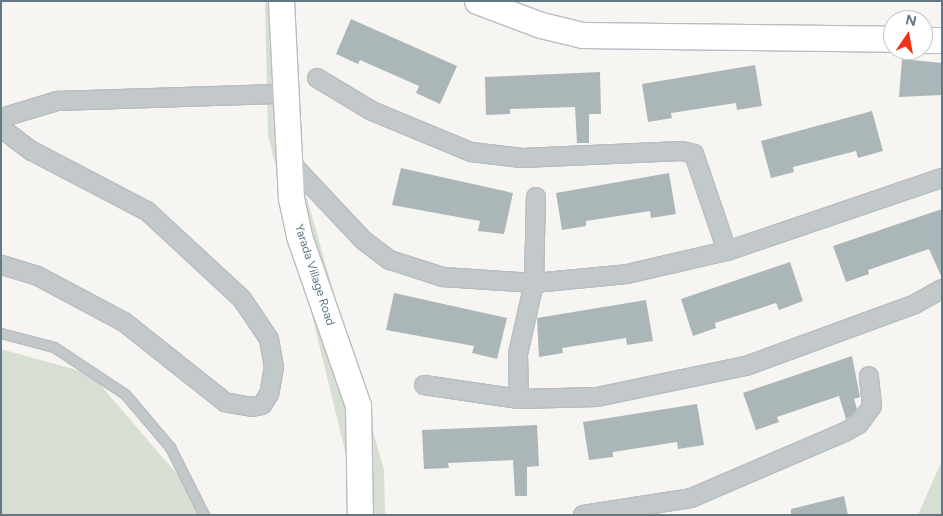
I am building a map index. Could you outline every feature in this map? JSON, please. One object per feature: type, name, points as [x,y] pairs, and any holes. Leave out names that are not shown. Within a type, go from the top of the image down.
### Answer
[{"type":"street","name":"Yarada Village Road","points":[[282,1],[287,159],[299,236],[358,405],[360,515]]},
{"type":"street","points":[[484,3],[541,25],[610,37],[883,39]]},
{"type":"street","points":[[317,78],[372,111],[471,152],[522,158],[694,154],[727,250]]},
{"type":"street","points":[[1,118],[58,101],[285,94]]},
{"type":"street","points":[[1,128],[32,151],[147,210],[242,299],[268,339],[274,367],[269,394],[262,405],[252,407],[225,402],[124,322],[38,276],[1,264]]},
{"type":"street","points":[[287,159],[364,240],[390,260],[443,277],[534,283],[628,274],[727,250],[942,178]]},
{"type":"street","points":[[520,399],[518,354],[534,283],[536,197]]},
{"type":"street","points":[[424,385],[520,399],[597,397],[746,366],[915,304],[942,289]]},
{"type":"street","points":[[583,515],[692,498],[845,432],[859,424],[872,406],[869,376]]},
{"type":"lane","points":[[1,333],[54,347],[125,394],[170,447],[204,515]]},
{"type":"shaded area","points":[[265,1],[291,1],[304,188],[384,470],[385,515],[356,515],[359,508],[268,135]]},
{"type":"shaded area","points":[[1,349],[91,374],[212,515],[1,515]]},
{"type":"shaded area","points":[[942,460],[942,515],[918,515]]},
{"type":"building","points":[[351,19],[457,66],[440,104],[416,93],[419,86],[360,60],[358,64],[336,54]]},
{"type":"building","points":[[902,60],[942,63],[942,95],[899,97]]},
{"type":"building","points":[[755,65],[762,106],[737,110],[736,103],[671,113],[672,118],[648,122],[642,84]]},
{"type":"building","points":[[600,72],[601,114],[589,114],[589,143],[577,143],[575,107],[510,109],[510,114],[486,115],[485,77]]},
{"type":"building","points":[[872,111],[883,151],[858,158],[856,151],[793,167],[794,172],[771,178],[761,141]]},
{"type":"building","points":[[401,168],[513,193],[504,234],[478,231],[480,221],[392,205]]},
{"type":"building","points":[[669,173],[676,214],[651,218],[650,211],[586,221],[586,226],[562,230],[556,193]]},
{"type":"building","points":[[942,209],[942,278],[929,249],[868,270],[869,274],[846,282],[833,246]]},
{"type":"building","points":[[790,262],[803,301],[779,310],[776,303],[715,323],[716,328],[693,336],[681,299]]},
{"type":"building","points":[[394,293],[507,318],[497,359],[472,353],[474,346],[386,330]]},
{"type":"building","points":[[646,300],[653,341],[627,345],[626,338],[562,348],[563,353],[539,357],[537,318]]},
{"type":"building","points":[[852,356],[860,397],[854,399],[857,409],[852,416],[846,419],[839,396],[777,417],[779,422],[756,430],[743,393]]},
{"type":"building","points":[[697,404],[704,445],[678,449],[677,442],[613,452],[613,457],[589,460],[583,422]]},
{"type":"building","points":[[537,425],[539,466],[527,467],[527,496],[515,496],[513,460],[448,463],[449,468],[424,469],[422,430]]},
{"type":"building","points":[[844,496],[848,515],[791,515],[791,509]]}]
